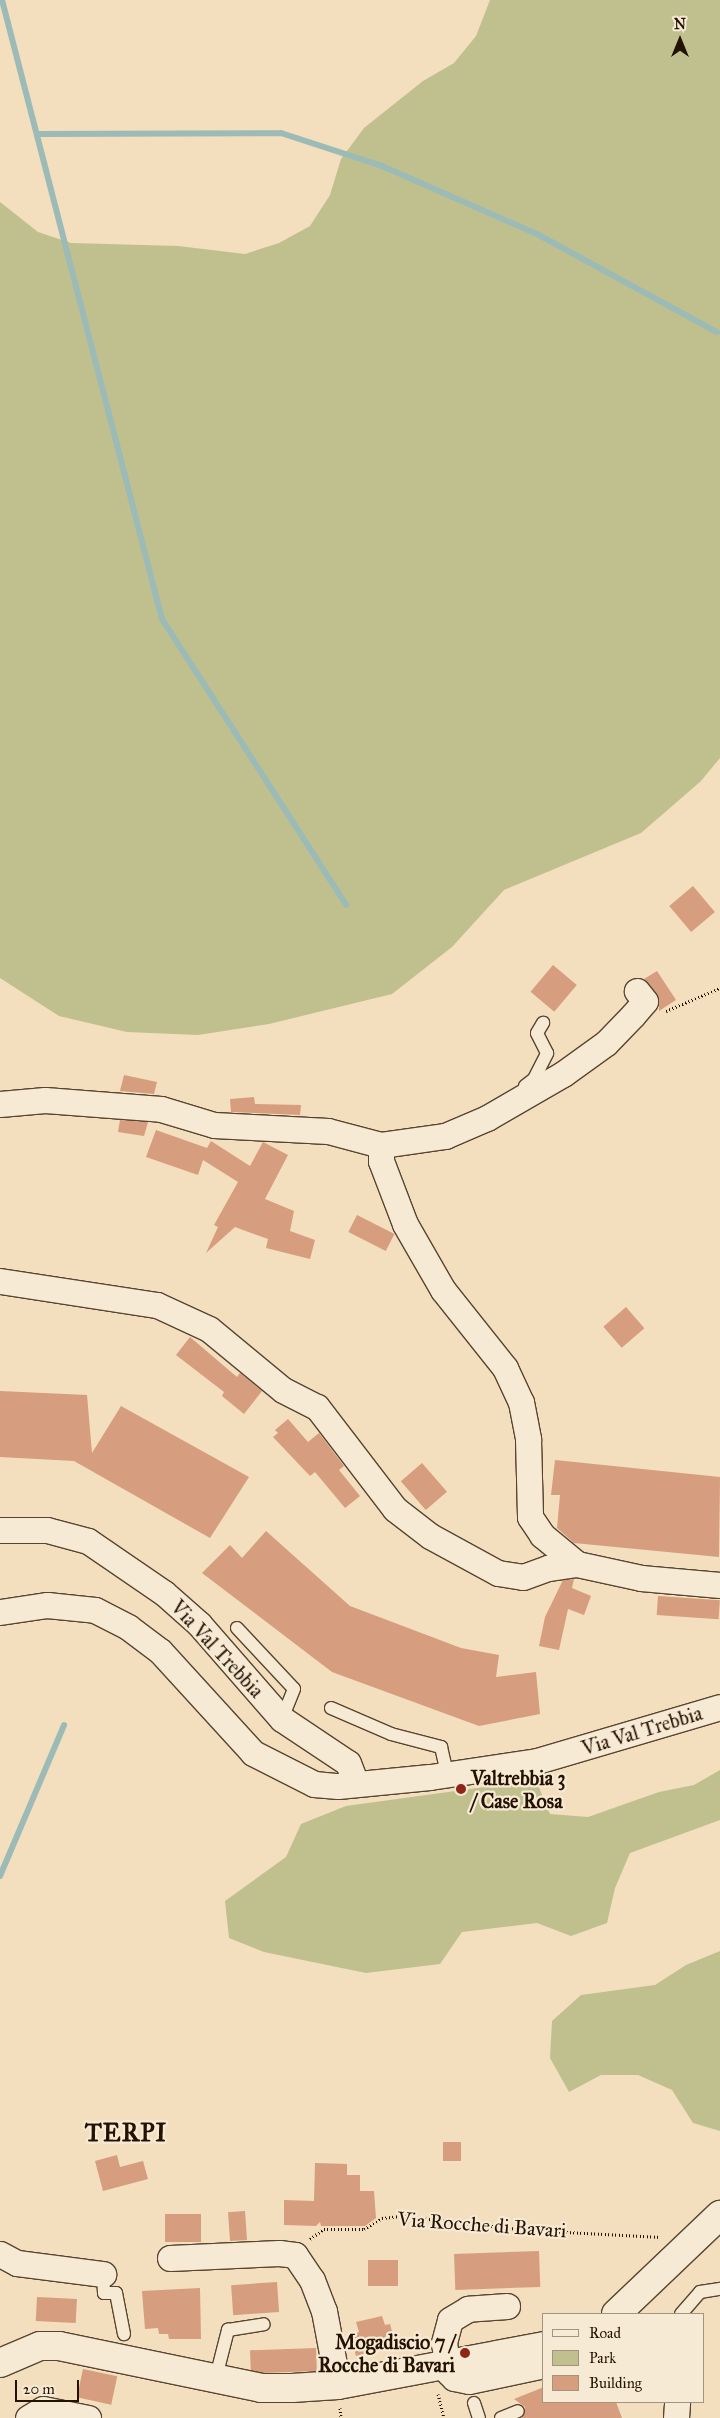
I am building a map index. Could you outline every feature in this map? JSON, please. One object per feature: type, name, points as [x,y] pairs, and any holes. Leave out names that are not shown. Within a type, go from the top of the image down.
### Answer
[{"type":"street","points":[[0,1104],[45,1100],[161,1109],[214,1125],[328,1131],[381,1145],[445,1136],[509,1105],[563,1074],[606,1043],[645,1002],[638,991]]},
{"type":"street","points":[[381,1145],[381,1161],[405,1224],[443,1290],[505,1368],[518,1395],[528,1439],[530,1517],[542,1535],[577,1564]]},
{"type":"street","points":[[0,1281],[92,1298],[132,1300],[183,1316],[209,1329],[283,1390],[317,1407],[395,1509],[430,1536],[509,1575],[523,1577],[548,1568],[577,1564],[641,1578],[720,1584]]},
{"type":"street","name":"Via Val Trebbia","points":[[0,1530],[47,1530],[88,1542],[158,1588],[199,1624],[282,1719],[348,1763],[356,1784]]},
{"type":"street","name":"Via Val Trebbia","points":[[0,1612],[47,1606],[95,1610],[160,1651],[253,1753],[314,1784],[356,1784],[447,1774],[536,1761],[720,1707]]},
{"type":"street","points":[[617,2313],[720,2215]]},
{"type":"street","points":[[0,2254],[17,2263],[103,2274]]},
{"type":"street","points":[[170,2258],[293,2255],[312,2280],[324,2311],[338,2384]]},
{"type":"street","points":[[507,2306],[468,2310],[450,2320],[444,2342],[449,2373],[462,2381],[542,2365]]},
{"type":"street","points":[[0,2363],[40,2346],[59,2346],[216,2377],[260,2388],[338,2384],[542,2346]]},
{"type":"street","points":[[676,2418],[677,2403]]},
{"type":"street","points":[[28,2418],[43,2409],[88,2418]]},
{"type":"lane","points":[[509,1105],[510,1096],[534,1079],[547,1053],[537,1033],[543,1023]]},
{"type":"lane","points":[[237,1628],[294,1689],[282,1719]]},
{"type":"lane","points":[[331,1708],[390,1734],[441,1747],[447,1774]]},
{"type":"lane","points":[[103,2274],[104,2294],[116,2293],[124,2334]]},
{"type":"lane","points":[[682,2313],[700,2292],[720,2289]]},
{"type":"lane","points":[[216,2377],[228,2330],[264,2324]]},
{"type":"lane","points":[[474,2403],[479,2418]]},
{"type":"lane","points":[[501,2418],[518,2411]]},
{"type":"path","name":"Via Rocche di Bavari","points":[[293,2255],[324,2229],[364,2229],[382,2218],[401,2216],[528,2230],[654,2235]]},
{"type":"path","points":[[438,2393],[444,2418]]},
{"type":"green space","points":[[490,0],[720,0],[720,758],[701,781],[641,833],[504,890],[452,947],[392,994],[269,1024],[198,1035],[127,1032],[59,1016],[0,978],[0,202],[38,232],[71,243],[178,246],[245,254],[279,243],[310,226],[330,195],[341,159],[364,128],[423,81],[454,63],[476,36]]},
{"type":"green space","points":[[720,1770],[720,1820],[630,1853],[615,1888],[607,1923],[571,1936],[537,1923],[462,1932],[440,1964],[366,1973],[264,1952],[229,1938],[225,1901],[286,1857],[301,1824],[346,1806],[536,1780],[550,1814],[588,1817],[659,1792],[694,1785]]},
{"type":"green space","points":[[720,1951],[720,2131],[693,2123],[672,2090],[638,2075],[601,2075],[569,2092],[550,2058],[552,2021],[581,1995],[655,1985],[686,1965]]},
{"type":"building","points":[[693,886],[715,912],[691,932],[669,906]]},
{"type":"building","points":[[553,965],[577,985],[554,1012],[531,992]]},
{"type":"building","points":[[657,971],[676,1000],[659,1011],[659,998],[644,979]]},
{"type":"building","points":[[124,1075],[157,1082],[154,1094],[120,1091]]},
{"type":"building","points":[[254,1097],[255,1104],[301,1105],[300,1115],[231,1112],[230,1099]]},
{"type":"building","points":[[120,1120],[148,1122],[144,1136],[118,1132]]},
{"type":"building","points":[[156,1130],[207,1148],[211,1141],[250,1166],[263,1142],[288,1155],[265,1199],[294,1211],[290,1231],[315,1240],[310,1259],[266,1248],[268,1239],[235,1227],[206,1253],[218,1227],[214,1225],[238,1182],[203,1160],[198,1175],[146,1157]]},
{"type":"building","points":[[357,1215],[394,1234],[386,1251],[348,1232]]},
{"type":"building","points":[[626,1307],[644,1328],[622,1348],[603,1327]]},
{"type":"building","points":[[190,1337],[237,1377],[240,1373],[262,1391],[244,1414],[222,1396],[224,1392],[176,1355]]},
{"type":"building","points":[[0,1391],[87,1395],[92,1453],[121,1406],[249,1477],[210,1538],[74,1461],[0,1457]]},
{"type":"building","points":[[288,1419],[308,1442],[319,1433],[344,1466],[339,1470],[360,1496],[345,1508],[315,1472],[310,1476],[273,1437],[278,1433],[275,1430]]},
{"type":"building","points":[[555,1460],[720,1477],[719,1557],[574,1543],[557,1528],[560,1495],[551,1495]]},
{"type":"building","points":[[422,1463],[447,1492],[426,1510],[401,1481]]},
{"type":"building","points":[[266,1531],[350,1606],[461,1648],[499,1655],[496,1677],[536,1672],[540,1714],[479,1726],[332,1672],[202,1573],[230,1545],[242,1558]]},
{"type":"building","points":[[574,1579],[572,1588],[591,1596],[584,1615],[568,1609],[559,1650],[539,1646],[545,1617],[563,1580]]},
{"type":"building","points":[[658,1596],[720,1600],[719,1619],[657,1615]]},
{"type":"building","points":[[443,2142],[461,2142],[461,2161],[443,2161]]},
{"type":"building","points":[[117,2155],[120,2167],[143,2161],[148,2179],[103,2191],[95,2161]]},
{"type":"building","points":[[315,2163],[347,2164],[347,2175],[360,2175],[360,2191],[374,2191],[376,2218],[365,2226],[321,2226],[320,2222],[316,2226],[284,2225],[284,2200],[314,2201]]},
{"type":"building","points":[[245,2211],[247,2240],[230,2241],[228,2212]]},
{"type":"building","points":[[165,2214],[201,2214],[201,2242],[165,2242]]},
{"type":"building","points":[[539,2251],[540,2287],[455,2290],[454,2254]]},
{"type":"building","points":[[368,2260],[398,2260],[398,2286],[368,2286]]},
{"type":"building","points":[[277,2282],[279,2312],[233,2315],[231,2285]]},
{"type":"building","points":[[200,2288],[201,2339],[169,2339],[168,2334],[159,2334],[158,2328],[145,2329],[142,2291]]},
{"type":"building","points":[[37,2297],[77,2299],[76,2323],[36,2321]]},
{"type":"building","points":[[382,2316],[385,2325],[390,2324],[396,2346],[356,2356],[350,2335],[359,2332],[356,2322]]},
{"type":"building","points":[[316,2348],[317,2371],[251,2373],[250,2350]]},
{"type":"building","points":[[83,2369],[117,2376],[111,2405],[77,2397]]},
{"type":"building","points":[[542,2388],[542,2403],[616,2403],[622,2418],[522,2418],[525,2407],[514,2399]]},
{"type":"waterway","points":[[2,0],[162,619],[346,905]]},
{"type":"waterway","points":[[39,134],[281,133],[382,166],[537,234],[717,332]]},
{"type":"waterway","points":[[0,1876],[64,1725]]},
{"type":"place","name":"Valtrebbia 3 / Case Rosa","points":[[461,1789]]},
{"type":"place","name":"Mogadiscio 7 / Rocche di Bavari","points":[[465,2353]]},
{"type":"district","name":"TERPI","points":[[126,2133]]}]
